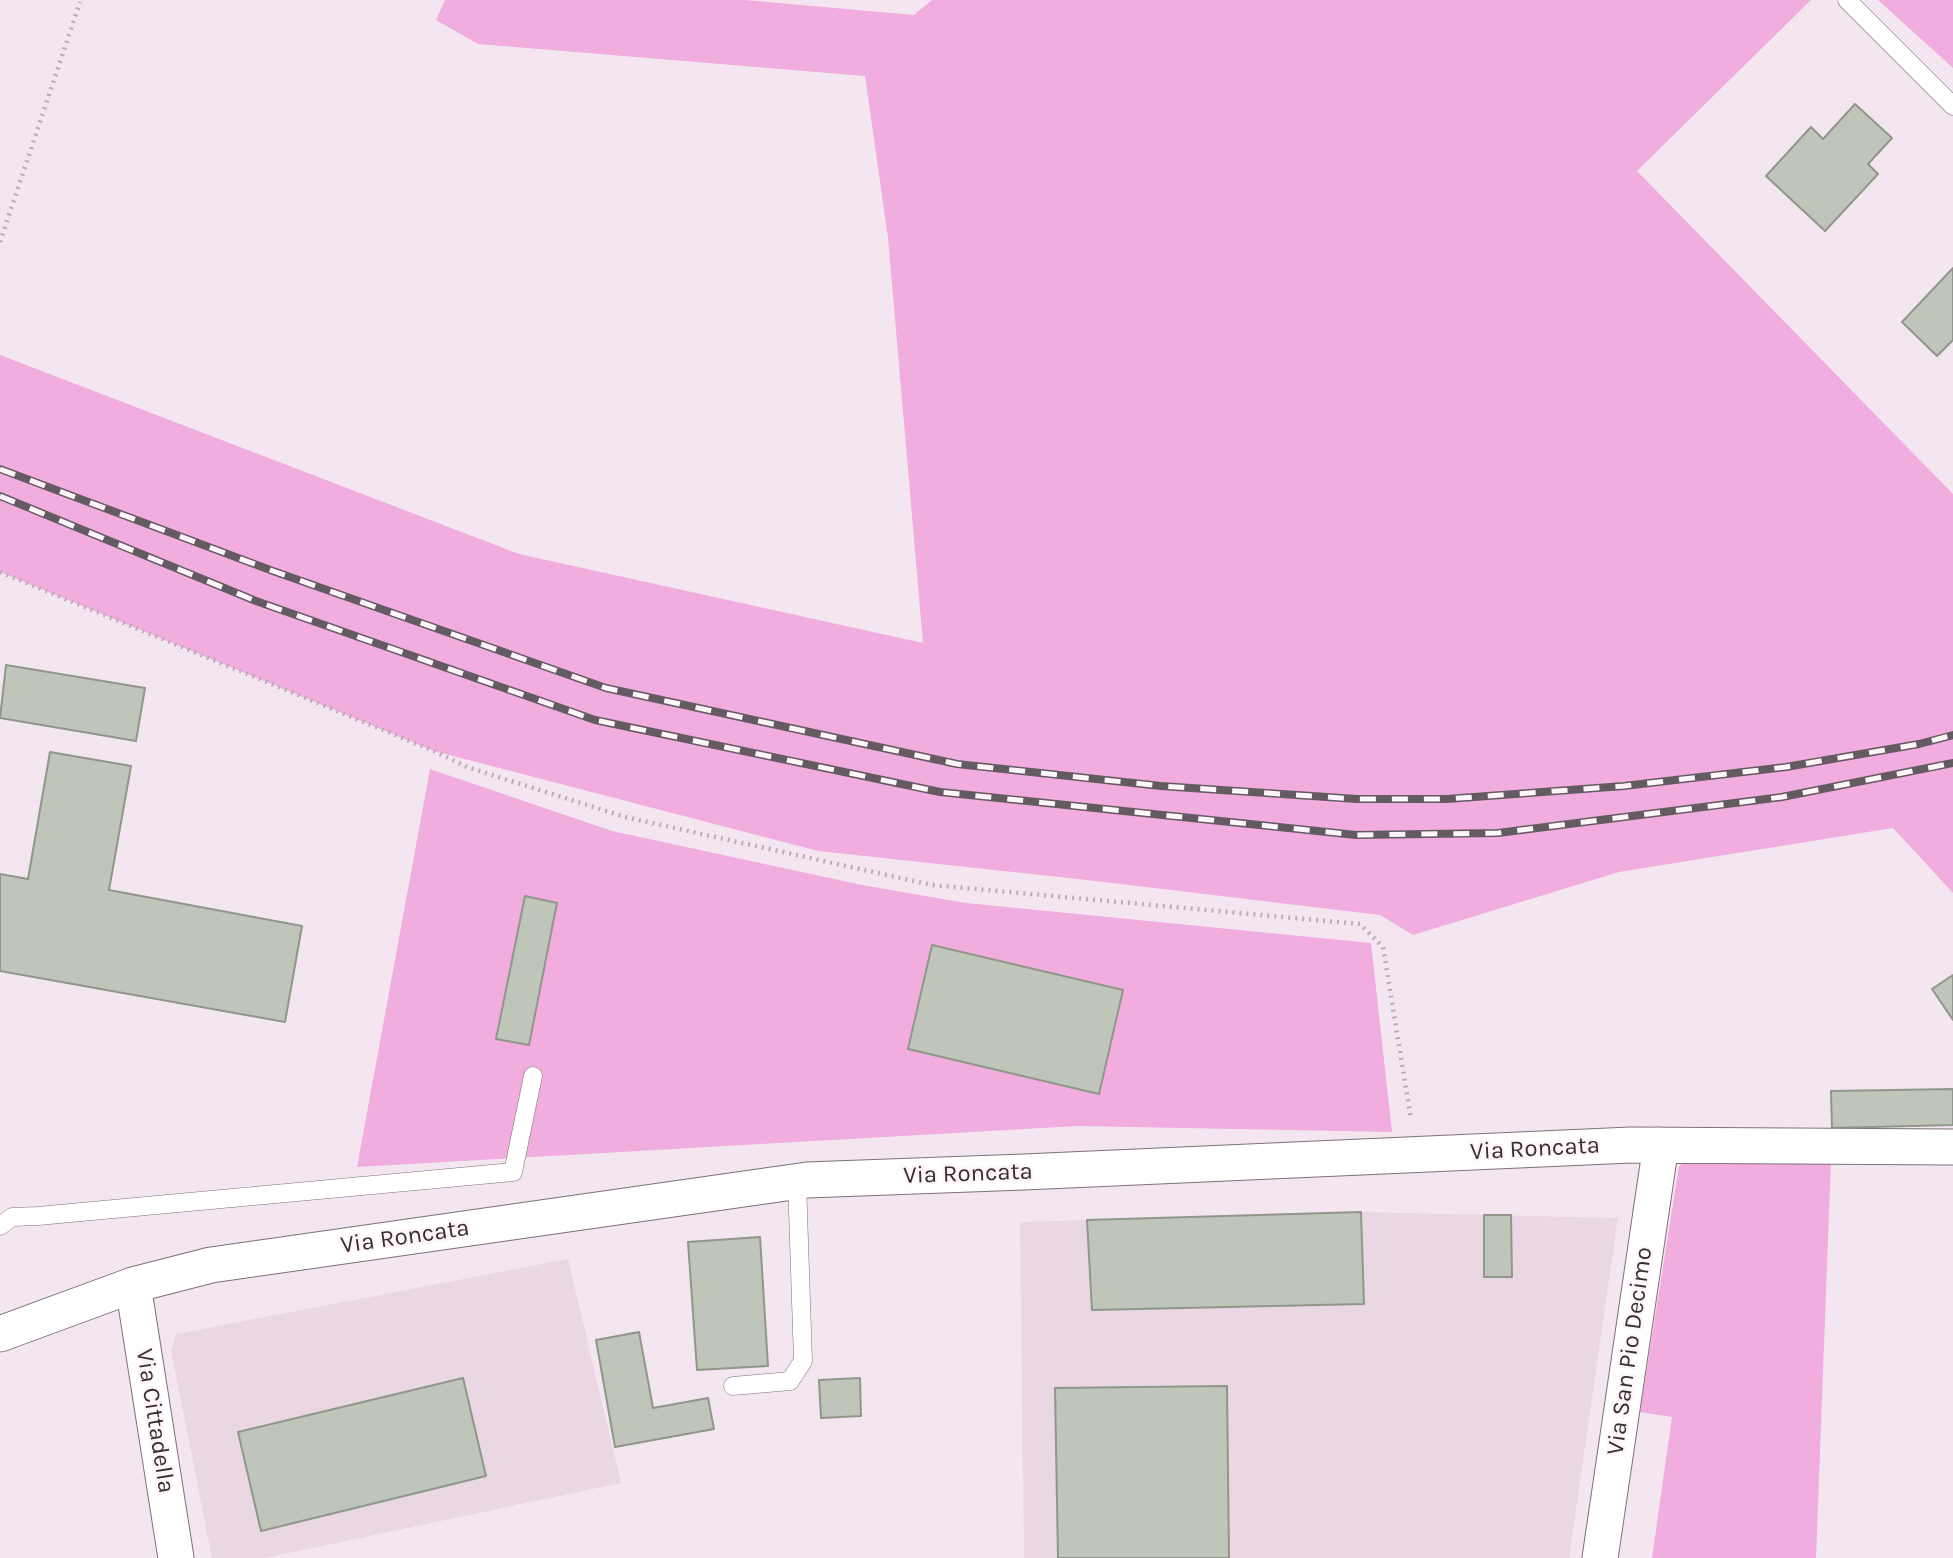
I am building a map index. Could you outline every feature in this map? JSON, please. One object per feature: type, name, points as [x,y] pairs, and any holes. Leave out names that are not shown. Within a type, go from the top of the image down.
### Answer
[{"type":"street","name":"Via Roncata","points":[[0,1334],[133,1285],[211,1265],[797,1181],[1659,1145],[1953,1147]]},
{"type":"street","name":"Via San Pio Decimo","points":[[1600,1558],[1659,1145]]},
{"type":"street","name":"Via Cittadella","points":[[133,1285],[177,1558]]},
{"type":"lane","points":[[1847,0],[1953,106]]},
{"type":"lane","points":[[0,1226],[12,1217],[513,1172],[533,1076]]},
{"type":"lane","points":[[733,1386],[790,1381],[803,1361],[797,1181]]},
{"type":"path","points":[[0,242],[80,2]]},
{"type":"path","points":[[0,572],[467,767],[625,817],[932,885],[1360,925],[1383,947],[1417,1154]]},
{"type":"shaded area","points":[[445,0],[745,0],[914,15],[932,0],[1811,0],[1637,171],[1953,494],[1953,893],[1893,828],[1619,872],[1413,935],[1380,915],[818,851],[434,751],[0,572],[0,355],[519,554],[923,643],[888,238],[865,76],[478,44],[436,20]]},
{"type":"shaded area","points":[[1878,0],[1953,0],[1953,68]]},
{"type":"shaded area","points":[[430,769],[612,831],[862,885],[966,903],[1371,943],[1392,1132],[1078,1126],[357,1167]]},
{"type":"shaded area","points":[[1690,1158],[1831,1160],[1816,1558],[1652,1558],[1672,1417],[1640,1412],[1679,1166]]},
{"type":"shaded area","points":[[1361,1212],[1618,1218],[1569,1558],[1024,1558],[1020,1222]]},
{"type":"shaded area","points":[[568,1259],[621,1483],[265,1558],[212,1558],[171,1351],[176,1334]]},
{"type":"building","points":[[1855,104],[1892,138],[1868,164],[1878,174],[1825,231],[1766,176],[1811,127],[1823,139]]},
{"type":"building","points":[[1953,268],[1953,340],[1937,356],[1902,322]]},
{"type":"building","points":[[6,665],[145,688],[136,741],[0,718]]},
{"type":"building","points":[[50,752],[131,766],[109,890],[302,926],[285,1022],[0,971],[0,874],[28,879]]},
{"type":"building","points":[[525,896],[557,903],[529,1045],[496,1039]]},
{"type":"building","points":[[932,945],[1123,990],[1099,1094],[908,1049]]},
{"type":"building","points":[[1953,975],[1953,1020],[1932,989]]},
{"type":"building","points":[[1953,1089],[1953,1125],[1832,1128],[1831,1091]]},
{"type":"building","points":[[1361,1212],[1364,1304],[1092,1310],[1087,1220]]},
{"type":"building","points":[[1484,1215],[1511,1215],[1512,1277],[1484,1277]]},
{"type":"building","points":[[760,1237],[768,1366],[697,1370],[688,1242]]},
{"type":"building","points":[[639,1332],[653,1408],[708,1398],[714,1429],[615,1447],[596,1340]]},
{"type":"building","points":[[463,1378],[486,1476],[261,1531],[238,1432]]},
{"type":"building","points":[[860,1378],[861,1416],[821,1418],[819,1380]]},
{"type":"building","points":[[1227,1386],[1229,1558],[1058,1558],[1055,1388]]},
{"type":"railway","points":[[0,469],[273,571],[606,688],[957,764],[1161,786],[1357,799],[1447,799],[1624,786],[1786,767],[1919,744],[1953,735]]},
{"type":"railway","points":[[0,496],[256,601],[595,720],[940,792],[1356,835],[1498,833],[1782,797],[1953,763]]}]
